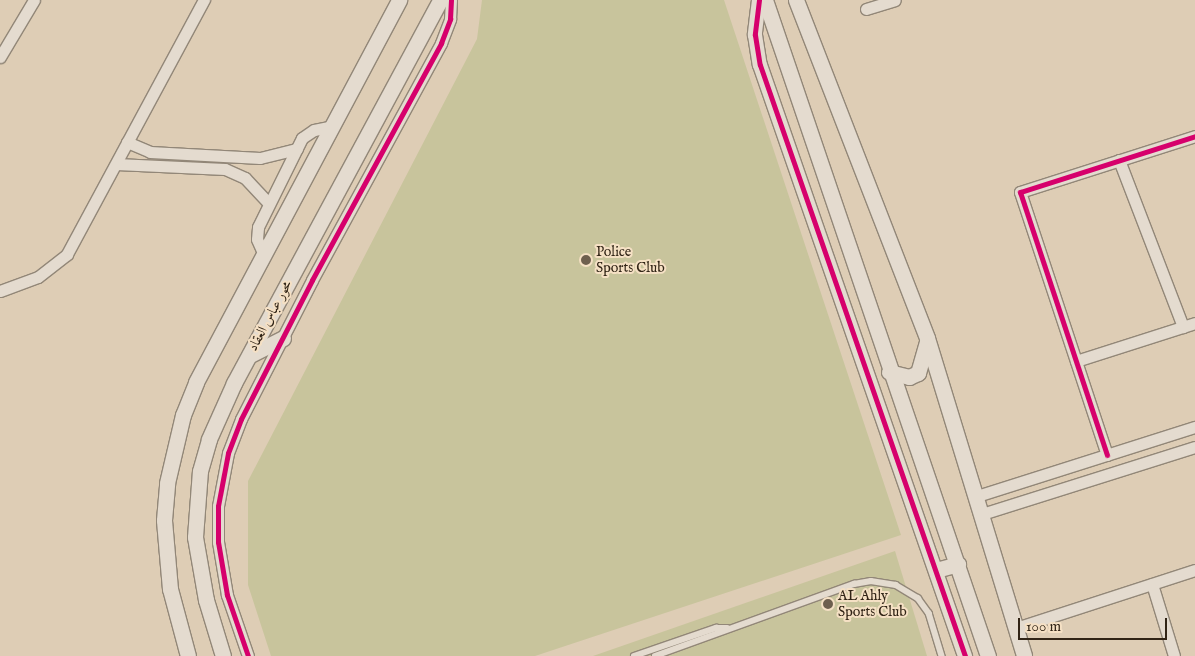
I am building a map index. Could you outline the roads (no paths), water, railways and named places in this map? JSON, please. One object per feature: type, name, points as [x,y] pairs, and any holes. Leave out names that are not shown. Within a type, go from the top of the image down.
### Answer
[{"type":"main road","points":[[188,656],[176,614],[165,556],[167,484],[173,449],[196,382],[399,0]]},
{"type":"main road","name":"محور عباس العقاد","points":[[223,656],[199,572],[196,504],[209,439],[250,355],[440,0]]},
{"type":"main road","points":[[765,0],[889,372],[958,564],[988,656]]},
{"type":"main road","points":[[796,0],[927,338],[977,496],[1024,656]]},
{"type":"main road","points":[[250,355],[283,338]]},
{"type":"main road","points":[[889,372],[909,377],[918,373],[927,338]]},
{"type":"main road","points":[[936,570],[958,564]]},
{"type":"street","points":[[0,57],[34,0]]},
{"type":"street","points":[[0,291],[38,277],[67,254],[204,0]]},
{"type":"street","points":[[248,656],[223,578],[218,542],[218,506],[234,436],[283,338],[441,43],[450,19],[452,0]]},
{"type":"street","points":[[759,0],[755,35],[760,66],[936,570],[964,656]]},
{"type":"street","points":[[866,9],[895,0]]},
{"type":"street","points":[[264,255],[256,231],[297,149],[307,133],[332,126]]},
{"type":"street","points":[[1106,455],[1020,192],[1195,136]]},
{"type":"street","points":[[127,142],[144,151],[267,157],[297,149]]},
{"type":"street","points":[[160,166],[161,152]]},
{"type":"street","points":[[184,153],[184,167]]},
{"type":"street","points":[[210,154],[210,168]]},
{"type":"street","points":[[1119,160],[1183,327]]},
{"type":"street","points":[[116,164],[210,168],[239,174],[269,204]]},
{"type":"street","points":[[1076,361],[1195,323]]},
{"type":"street","points":[[977,496],[1195,427]]},
{"type":"street","points":[[982,514],[1195,447]]},
{"type":"street","points":[[1016,628],[1195,570]]},
{"type":"street","points":[[1152,584],[1174,656]]},
{"type":"lane","points":[[655,656],[718,635],[728,628],[854,584],[879,581],[904,588],[924,604],[942,656]]},
{"type":"lane","points":[[634,656],[716,628],[728,628]]},
{"type":"place","name":"Police Sports Club","points":[[586,260]]},
{"type":"place","name":"AL Ahly Sports Club","points":[[828,604]]}]
